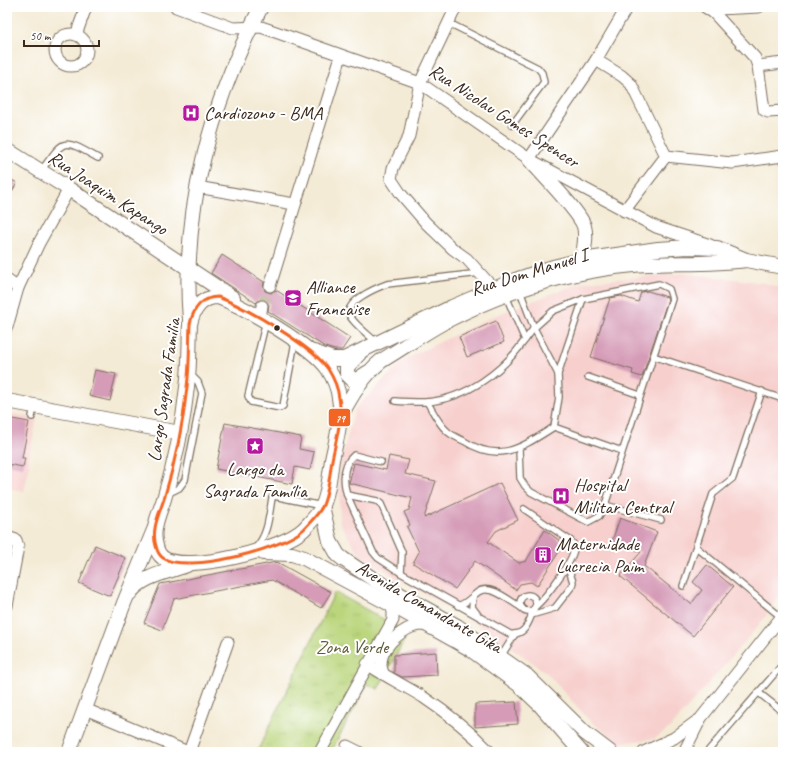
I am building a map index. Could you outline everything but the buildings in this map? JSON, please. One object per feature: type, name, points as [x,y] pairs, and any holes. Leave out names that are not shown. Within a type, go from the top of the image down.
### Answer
[{"type":"street","points":[[76,35],[86,7]]},
{"type":"street","name":"Rua Nicolau Gomes Spencer","points":[[176,7],[234,28],[261,27],[420,83],[529,160],[624,211],[656,226],[746,260],[783,266]]},
{"type":"street","points":[[190,324],[188,268],[197,186],[217,108],[236,58],[261,7]]},
{"type":"street","points":[[456,7],[420,83],[409,136],[392,168],[391,179],[401,194],[426,223],[481,273],[494,289]]},
{"type":"street","points":[[582,260],[585,242],[584,226],[575,212],[529,160],[596,60],[627,7]]},
{"type":"street","points":[[714,9],[759,7]]},
{"type":"street","points":[[714,9],[751,52],[758,66],[764,110],[768,112],[783,111]]},
{"type":"street","points":[[270,286],[294,204],[341,56]]},
{"type":"street","points":[[596,60],[622,76],[631,84],[666,156]]},
{"type":"street","points":[[758,66],[783,63]]},
{"type":"street","name":"Rua Joaquim Kapango","points":[[7,150],[260,314]]},
{"type":"street","points":[[666,156],[732,164],[783,156]]},
{"type":"street","points":[[624,211],[666,156]]},
{"type":"street","points":[[197,186],[294,204]]},
{"type":"street","points":[[7,327],[18,288],[39,243],[69,189]]},
{"type":"street","name":"Rua Dom Manuel I","points":[[307,349],[333,359],[344,359],[452,307],[494,289],[535,272],[582,260],[658,249],[688,247],[717,248]]},
{"type":"street","name":"Rua Dom Manuel I","points":[[340,415],[354,391],[380,361],[448,321],[506,296],[595,270],[633,265],[674,263],[712,264],[746,260]]},
{"type":"street","points":[[7,280],[18,288]]},
{"type":"street","name":"Largo Sagrada Familia","points":[[218,297],[260,314],[307,349],[327,368],[339,398],[340,415],[322,506],[296,536],[280,544],[248,554],[188,565],[167,560],[159,554],[155,544],[154,529],[165,495],[180,434],[188,372],[190,324],[196,309],[209,298],[218,297]]},
{"type":"street","points":[[363,351],[347,367],[347,374],[353,380],[358,379],[372,369]]},
{"type":"street","points":[[7,401],[33,412],[180,434]]},
{"type":"street","name":"Avenida Comandante Gika","points":[[322,506],[330,541],[343,559],[376,581],[457,626],[497,661],[540,705],[581,752]]},
{"type":"street","points":[[69,752],[124,603],[154,529]]},
{"type":"street","points":[[7,537],[16,540],[18,547],[7,606]]},
{"type":"street","name":"Avenida Comandante Gika","points":[[248,554],[275,552],[304,558],[470,649],[527,676],[585,733],[610,752]]},
{"type":"street","points":[[124,603],[134,588],[144,581],[188,565]]},
{"type":"street","points":[[320,752],[367,664],[393,620],[393,611],[390,604]]},
{"type":"street","points":[[684,752],[700,718],[782,616]]},
{"type":"street","points":[[383,674],[381,665],[383,657],[388,646],[396,637],[405,629],[414,626],[428,625]]},
{"type":"street","points":[[85,709],[188,752],[228,642]]},
{"type":"street","points":[[367,664],[424,698],[473,735],[490,752]]},
{"type":"street","points":[[644,752],[674,738],[700,718]]},
{"type":"street","points":[[347,746],[359,752]]},
{"type":"lane","points":[[449,23],[538,68],[542,73],[544,82],[512,124]]},
{"type":"lane","points":[[40,171],[58,148],[65,144],[73,144],[98,158]]},
{"type":"lane","points":[[377,343],[350,316],[348,310],[350,304],[376,288],[386,284],[481,273]]},
{"type":"lane","points":[[395,402],[427,402],[460,394],[488,377],[516,352],[534,328],[552,311],[583,299],[659,284],[669,289],[672,299],[622,451],[606,505],[599,516],[588,522],[531,492],[520,478],[519,448]]},
{"type":"lane","points":[[520,291],[534,328],[558,374]]},
{"type":"lane","points":[[506,296],[525,340]]},
{"type":"lane","points":[[427,402],[446,430],[470,445],[486,452],[498,453],[519,448],[554,427],[559,397],[558,374],[583,299]]},
{"type":"lane","points":[[260,314],[248,396],[251,402],[280,408],[283,406],[295,341]]},
{"type":"lane","points":[[653,356],[762,391],[783,400]]},
{"type":"lane","points":[[165,495],[183,484],[187,473],[202,393],[198,382],[188,372]]},
{"type":"lane","points":[[588,377],[640,395]]},
{"type":"lane","points":[[683,586],[714,494],[733,478],[762,391]]},
{"type":"lane","points":[[554,427],[622,451]]},
{"type":"lane","points":[[381,462],[354,455],[348,460],[343,482],[347,495],[373,552],[378,558],[458,606],[510,634],[523,631],[529,624],[536,602],[533,596]]},
{"type":"lane","points":[[347,495],[377,501],[381,504],[402,552],[401,573]]},
{"type":"lane","points":[[248,554],[262,540],[274,496],[322,506]]},
{"type":"lane","points":[[606,505],[661,520]]},
{"type":"lane","points":[[458,606],[473,598],[484,589],[494,591],[524,609],[535,607],[546,598],[574,550],[571,541],[524,509]]},
{"type":"lane","points":[[696,547],[782,616]]},
{"type":"lane","points":[[532,615],[555,608],[572,586],[573,582],[567,564]]},
{"type":"lane","points":[[507,600],[522,599],[528,595],[546,598]]},
{"type":"lane","points":[[473,598],[472,607],[478,616]]},
{"type":"lane","points":[[522,599],[520,603],[524,609],[529,624]]},
{"type":"lane","points":[[497,661],[515,634]]},
{"type":"lane","points":[[707,752],[783,664]]},
{"type":"lane","points":[[759,693],[781,710],[783,704]]},
{"type":"shaded area","name":"Hospital Militar Central","points":[[686,273],[765,283],[783,289],[783,588],[764,619],[671,727],[654,739],[619,743],[589,720],[546,672],[480,626],[360,556],[340,523],[339,469],[355,408],[405,359],[496,315],[583,282]]},
{"type":"shaded area","points":[[7,413],[37,418],[29,456],[29,470],[24,491],[7,488]]},
{"type":"green space","name":"Zona Verde","points":[[335,592],[408,633],[378,689],[367,684],[331,752],[257,752]]},
{"type":"tunnel","points":[[262,306],[270,286]]},
{"type":"transit line","name":"79","points":[[218,297],[244,309],[277,328],[308,349],[320,360],[330,372],[338,390],[340,406],[338,429],[324,502],[318,513],[304,529],[293,537],[277,544],[235,557],[192,563],[175,562],[160,556],[156,548],[154,534],[172,472],[181,430],[188,379],[191,319],[196,309],[202,302],[207,299],[218,297]]},
{"type":"place","name":"Cardiozono - BMA","points":[[191,113]]},
{"type":"place","name":"Alliance Francaise","points":[[293,298]]},
{"type":"place","name":"Largo da Sagrada Família","points":[[255,446]]},
{"type":"place","name":"Hospital Militar Central","points":[[561,496]]},
{"type":"place","name":"Maternidade Lucrecia Paim","points":[[543,555]]}]
